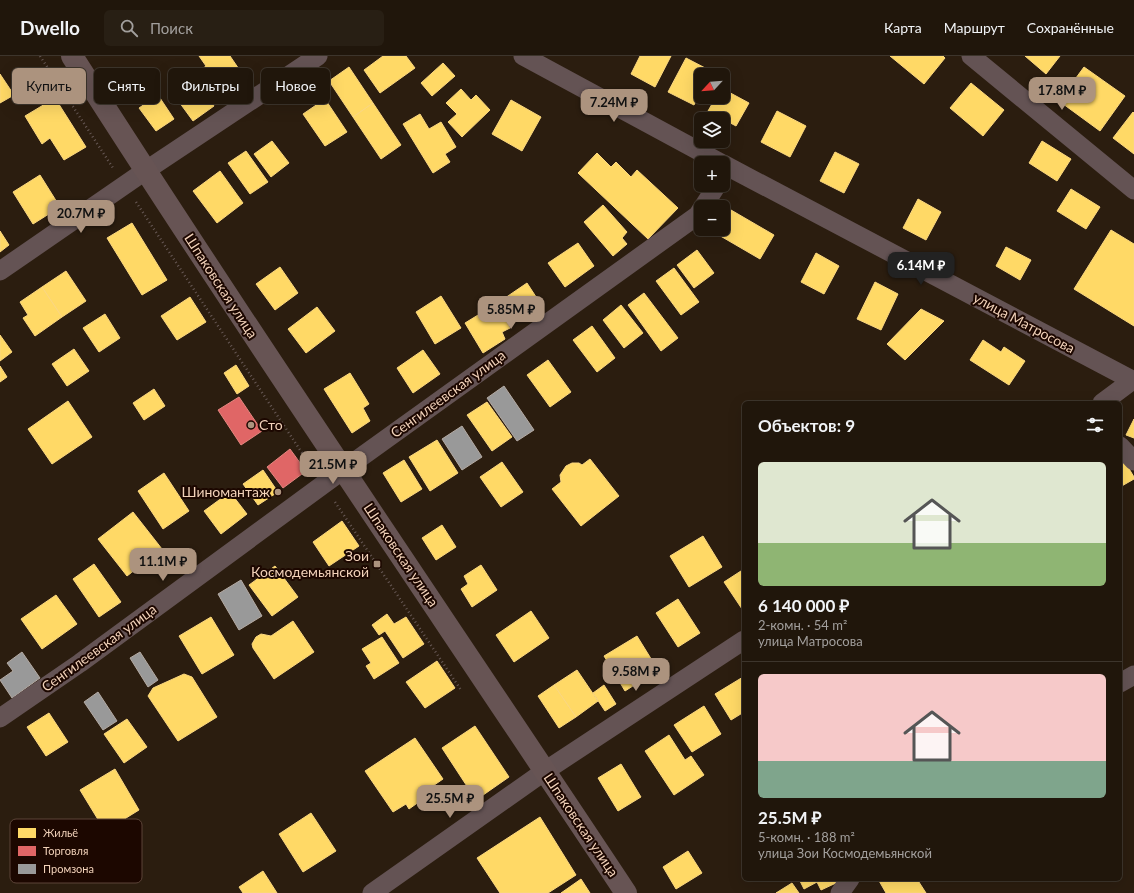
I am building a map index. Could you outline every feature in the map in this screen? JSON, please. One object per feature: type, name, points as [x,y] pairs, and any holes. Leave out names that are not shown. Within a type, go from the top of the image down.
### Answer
[{"type":"main road","name":"Шпаковская улица","points":[[72,56],[145,171],[626,893]]},
{"type":"street","points":[[0,271],[145,171],[318,56]]},
{"type":"street","name":"улица Матросова","points":[[523,56],[704,156]]},
{"type":"street","points":[[971,56],[1134,190]]},
{"type":"street","name":"улица Матросова","points":[[730,170],[1133,381]]},
{"type":"street","name":"Сенгилеевская улица","points":[[0,718],[80,663],[323,484],[694,218]]},
{"type":"street","points":[[1105,401],[1133,381]]},
{"type":"street","points":[[1122,448],[1134,461]]},
{"type":"street","points":[[372,893],[545,771],[742,641]]},
{"type":"street","points":[[1122,682],[1134,675]]},
{"type":"street","points":[[840,893],[849,881]]},
{"type":"path","points":[[40,56],[323,484]]},
{"type":"building: Жильё","points":[[199,56],[230,56],[238,68],[203,68],[206,66]]},
{"type":"building: Жильё","points":[[383,56],[406,56],[415,68],[380,93],[364,70]]},
{"type":"building: Жильё","points":[[640,56],[671,56],[655,87],[631,74]]},
{"type":"building: Жильё","points":[[890,56],[943,56],[945,58],[924,84]]},
{"type":"building: Жильё","points":[[1025,56],[1060,56],[1046,74]]},
{"type":"building: Жильё","points":[[686,58],[705,68],[694,68],[694,105],[668,92]]},
{"type":"building: Жильё","points":[[443,63],[455,76],[432,96],[421,83]]},
{"type":"building: Жильё","points":[[349,67],[373,103],[353,117],[330,80]]},
{"type":"building: Жильё","points":[[1084,67],[1125,96],[1100,131],[1059,101]]},
{"type":"building: Жильё","points":[[0,74],[12,92],[12,96],[0,103]]},
{"type":"building: Жильё","points":[[971,83],[1004,110],[983,136],[950,108]]},
{"type":"building: Жильё","points":[[461,89],[471,100],[476,95],[490,110],[462,137],[448,122],[457,114],[446,103]]},
{"type":"building: Жильё","points":[[730,93],[749,103],[736,126],[730,123],[730,112],[708,111],[712,104],[730,104]]},
{"type":"building: Жильё","points":[[160,98],[174,119],[156,131],[139,108],[145,104],[160,104]]},
{"type":"building: Жильё","points":[[511,100],[541,117],[522,151],[492,134]]},
{"type":"building: Жильё","points":[[373,103],[401,145],[381,159],[353,117]]},
{"type":"building: Жильё","points":[[45,104],[59,104],[86,147],[64,160],[50,138],[42,144],[25,116]]},
{"type":"building: Жильё","points":[[181,104],[213,104],[214,106],[193,121]]},
{"type":"building: Жильё","points":[[318,104],[328,104],[347,132],[325,146],[303,114]]},
{"type":"building: Жильё","points":[[777,111],[806,126],[790,157],[761,142]]},
{"type":"building: Жильё","points":[[1133,112],[1134,113],[1134,154],[1113,138]]},
{"type":"building: Жильё","points":[[420,114],[429,129],[441,122],[456,147],[445,154],[450,162],[433,173],[403,124]]},
{"type":"building: Жильё","points":[[272,141],[289,163],[271,177],[254,154]]},
{"type":"building: Жильё","points":[[1042,141],[1071,159],[1057,181],[1029,163]]},
{"type":"building: Жильё","points":[[246,151],[268,182],[250,194],[228,163]]},
{"type":"building: Жильё","points":[[835,152],[859,164],[844,193],[820,181]]},
{"type":"building: Жильё","points":[[597,153],[611,167],[616,162],[631,177],[637,170],[678,208],[648,239],[578,173]]},
{"type":"building: Жильё","points":[[220,171],[243,203],[217,223],[193,191]]},
{"type":"building: Жильё","points":[[40,175],[60,207],[33,224],[13,192]]},
{"type":"building: Жильё","points":[[1071,189],[1100,207],[1086,229],[1057,211]]},
{"type":"building: Жильё","points":[[918,199],[941,212],[926,240],[903,228]]},
{"type":"building: Жильё","points":[[603,205],[627,232],[622,238],[627,244],[613,256],[584,222]]},
{"type":"building: Жильё","points":[[731,210],[774,235],[760,259],[720,236],[730,236]]},
{"type":"building: Жильё","points":[[132,223],[167,280],[142,295],[107,238]]},
{"type":"building: Жильё","points":[[1111,230],[1134,244],[1134,326],[1074,289]]},
{"type":"building: Жильё","points":[[0,231],[9,245],[0,252]]},
{"type":"building: Жильё","points":[[578,243],[594,266],[565,287],[548,263]]},
{"type":"building: Жильё","points":[[1006,247],[1031,260],[1020,280],[996,266]]},
{"type":"building: Жильё","points":[[697,250],[714,273],[694,288],[677,265]]},
{"type":"building: Жильё","points":[[816,253],[839,266],[824,294],[801,282]]},
{"type":"building: Жильё","points":[[280,267],[298,293],[275,310],[256,284]]},
{"type":"building: Жильё","points":[[674,268],[699,302],[681,315],[656,281]]},
{"type":"building: Жильё","points":[[66,271],[86,301],[62,317],[42,287]]},
{"type":"building: Жильё","points":[[875,282],[898,294],[881,330],[857,319]]},
{"type":"building: Жильё","points":[[527,283],[542,306],[521,321],[505,298]]},
{"type":"building: Жильё","points":[[42,287],[62,317],[35,336],[23,318],[28,315],[20,302]]},
{"type":"building: Жильё","points":[[644,293],[678,338],[661,351],[628,305]]},
{"type":"building: Жильё","points":[[441,296],[461,328],[435,344],[416,312]]},
{"type":"building: Жильё","points":[[190,297],[206,322],[177,340],[161,316]]},
{"type":"building: Жильё","points":[[496,304],[510,328],[502,332],[505,339],[483,353],[465,323]]},
{"type":"building: Жильё","points":[[621,305],[643,333],[624,348],[603,320]]},
{"type":"building: Жильё","points":[[317,307],[335,331],[306,353],[288,329]]},
{"type":"building: Жильё","points":[[921,309],[944,321],[905,360],[887,344]]},
{"type":"building: Жильё","points":[[105,314],[120,338],[99,352],[83,328]]},
{"type":"building: Жильё","points":[[592,326],[615,358],[597,372],[573,340]]},
{"type":"building: Жильё","points":[[0,335],[12,352],[0,361]]},
{"type":"building: Жильё","points":[[983,340],[1001,352],[1004,347],[1025,361],[1009,385],[970,360]]},
{"type":"building: Жильё","points":[[74,349],[89,371],[67,386],[52,364]]},
{"type":"building: Жильё","points":[[423,350],[440,374],[413,393],[397,368]]},
{"type":"building: Жильё","points":[[548,360],[571,392],[550,407],[527,375]]},
{"type":"building: Жильё","points":[[236,365],[249,386],[237,394],[224,373]]},
{"type":"building: Жильё","points":[[0,366],[7,377],[0,382]]},
{"type":"building: Жильё","points":[[350,373],[369,404],[363,408],[370,421],[352,433],[324,389]]},
{"type":"building: Жильё","points":[[154,389],[165,406],[144,420],[133,403]]},
{"type":"building: Жильё","points":[[68,401],[92,437],[52,464],[28,429]]},
{"type":"building: Жильё","points":[[487,402],[512,437],[492,451],[467,415]]},
{"type":"building: Жильё","points":[[1134,419],[1134,438],[1126,435]]},
{"type":"building: Жильё","points":[[437,440],[458,473],[430,491],[409,457]]},
{"type":"building: Жильё","points":[[590,459],[619,496],[581,526],[552,489],[561,482],[560,475],[566,466],[572,463],[579,463],[582,465]]},
{"type":"building: Жильё","points":[[404,460],[422,489],[401,502],[383,473]]},
{"type":"building: Жильё","points":[[502,462],[523,492],[501,507],[480,477]]},
{"type":"building: Жильё","points":[[1125,462],[1134,479],[1122,486],[1122,464]]},
{"type":"building: Жильё","points":[[263,470],[278,492],[258,505],[243,484]]},
{"type":"building: Жильё","points":[[164,473],[189,511],[163,529],[138,491]]},
{"type":"building: Жильё","points":[[230,492],[247,514],[221,534],[204,511]]},
{"type":"building: Жильё","points":[[133,512],[162,549],[127,576],[98,539]]},
{"type":"building: Жильё","points":[[342,521],[359,546],[329,566],[313,542]]},
{"type":"building: Жильё","points":[[442,525],[456,547],[436,560],[422,538]]},
{"type":"building: Жильё","points":[[703,536],[722,567],[689,587],[670,556]]},
{"type":"building: Жильё","points":[[94,564],[121,602],[99,617],[73,579]]},
{"type":"building: Жильё","points":[[481,565],[497,590],[472,607],[461,589],[468,584],[464,576]]},
{"type":"building: Жильё","points":[[275,566],[298,597],[272,616],[249,585]]},
{"type":"building: Жильё","points":[[742,570],[742,609],[724,582]]},
{"type":"building: Жильё","points":[[56,595],[77,624],[42,649],[21,619]]},
{"type":"building: Жильё","points":[[678,599],[700,633],[678,647],[656,613]]},
{"type":"building: Жильё","points":[[531,611],[549,638],[514,662],[496,635]]},
{"type":"building: Жильё","points":[[387,614],[394,624],[406,617],[424,644],[403,658],[385,631],[379,635],[372,625]]},
{"type":"building: Жильё","points":[[211,617],[234,655],[202,674],[179,636]]},
{"type":"building: Жильё","points":[[293,621],[314,652],[274,679],[253,648],[252,644],[256,637],[261,634],[271,636]]},
{"type":"building: Жильё","points":[[637,636],[658,670],[625,691],[604,656]]},
{"type":"building: Жильё","points":[[382,637],[399,663],[374,679],[366,666],[371,663],[362,649]]},
{"type":"building: Жильё","points":[[437,661],[455,688],[425,708],[406,682]]},
{"type":"building: Жильё","points":[[577,670],[598,701],[576,717],[554,685]]},
{"type":"building: Жильё","points":[[184,674],[192,677],[217,717],[178,741],[148,696],[153,688]]},
{"type":"building: Жильё","points":[[742,678],[742,713],[731,720],[715,694]]},
{"type":"building: Жильё","points":[[554,685],[576,717],[559,728],[538,696]]},
{"type":"building: Жильё","points":[[604,685],[616,704],[605,711],[593,693]]},
{"type":"building: Жильё","points":[[704,706],[721,734],[692,752],[674,725]]},
{"type":"building: Жильё","points":[[49,713],[68,742],[46,756],[27,727]]},
{"type":"building: Жильё","points":[[127,719],[147,747],[124,763],[104,734]]},
{"type":"building: Жильё","points":[[475,726],[509,777],[476,800],[442,748]]},
{"type":"building: Жильё","points":[[669,735],[685,760],[691,756],[704,775],[674,795],[645,751]]},
{"type":"building: Жильё","points":[[415,738],[443,779],[427,790],[430,794],[409,809],[406,804],[393,812],[365,771]]},
{"type":"building: Жильё","points":[[621,764],[641,797],[618,811],[598,778]]},
{"type":"building: Жильё","points":[[115,769],[139,810],[124,819],[98,819],[80,790]]},
{"type":"building: Жильё","points":[[311,813],[336,851],[303,872],[279,834]]},
{"type":"building: Жильё","points":[[540,817],[576,875],[548,893],[500,893],[477,858]]},
{"type":"building: Жильё","points":[[688,851],[702,873],[676,889],[663,867]]},
{"type":"building: Жильё","points":[[263,871],[277,893],[243,893],[239,887]]},
{"type":"building: Жильё","points":[[581,879],[590,893],[561,893]]},
{"type":"building: Жильё","points":[[800,881],[835,881],[836,883],[821,890],[817,882],[804,889]]},
{"type":"building: Жильё","points":[[879,881],[918,881],[926,893],[886,893]]},
{"type":"building: Жильё","points":[[792,883],[799,893],[776,893]]},
{"type":"building: Торговля","points":[[239,397],[262,431],[241,445],[218,410]]},
{"type":"building: Торговля","points":[[290,449],[306,471],[283,488],[267,467]]},
{"type":"building: Промзона","points":[[504,386],[534,430],[517,441],[487,398]]},
{"type":"building: Промзона","points":[[462,426],[482,457],[462,470],[442,439]]},
{"type":"building: Промзона","points":[[241,580],[262,616],[239,630],[218,594]]},
{"type":"building: Промзона","points":[[22,652],[40,678],[12,698],[0,680],[13,671],[7,663]]},
{"type":"building: Промзона","points":[[140,652],[158,680],[148,687],[130,658]]},
{"type":"building: Промзона","points":[[98,692],[117,721],[103,730],[84,702]]},
{"type":"place","name":"Сто","points":[[251,425]]},
{"type":"place","name":"Шиномантаж","points":[[278,492]]},
{"type":"place","name":"Зои Космодемьянской","points":[[377,564]]}]
